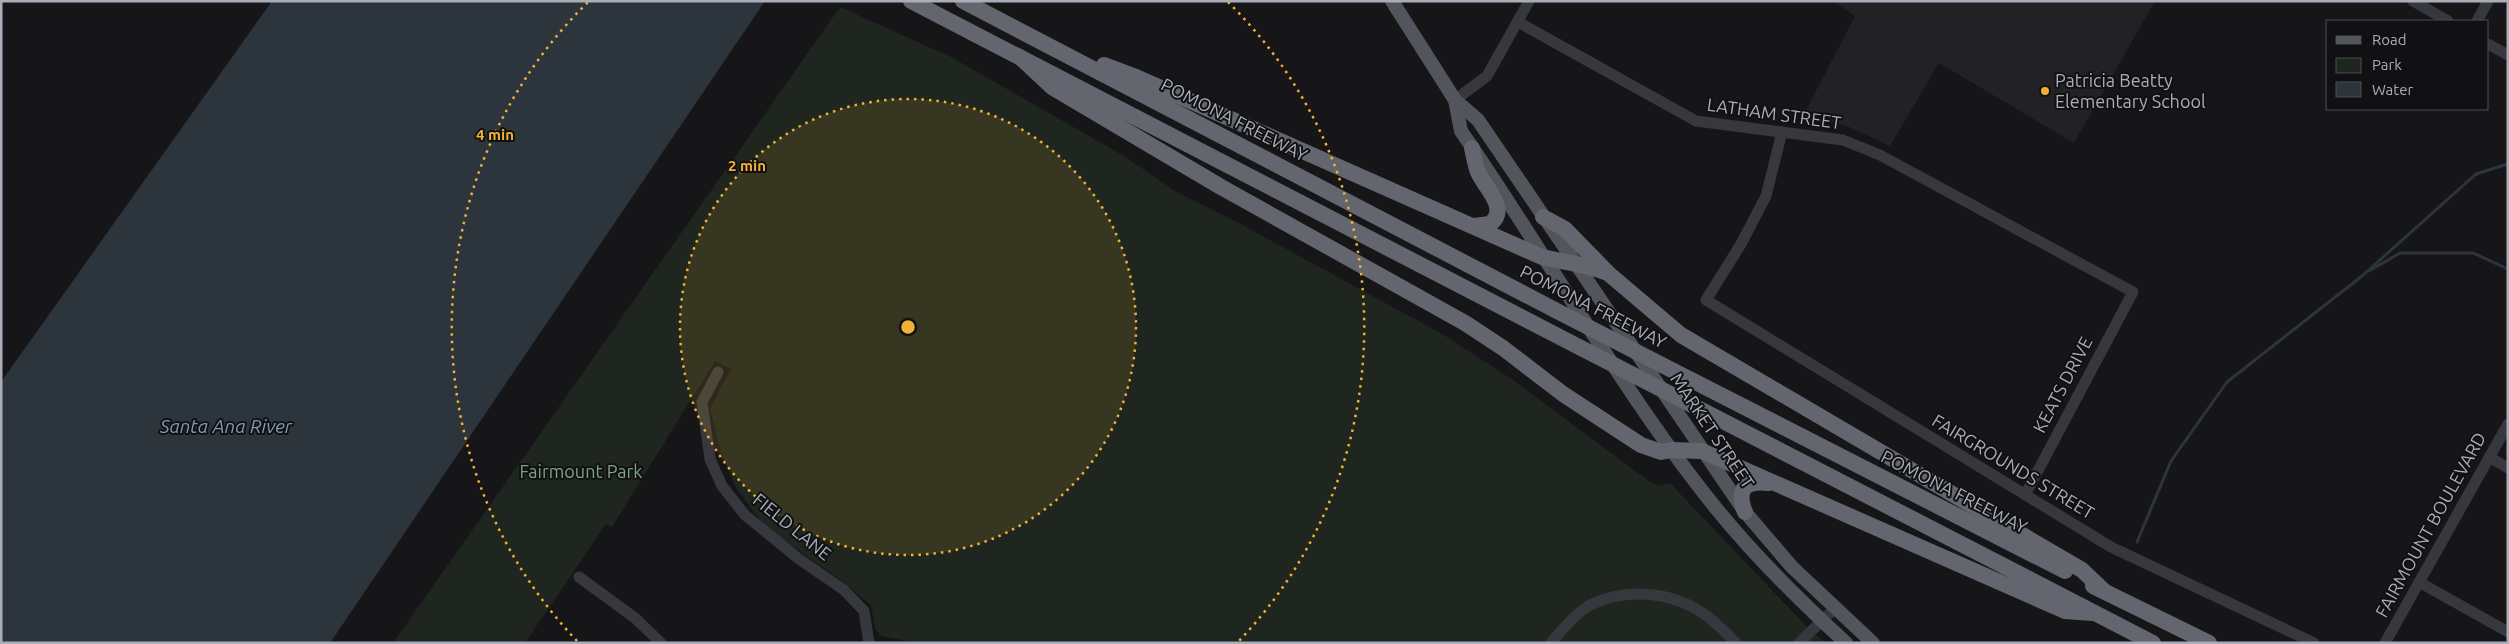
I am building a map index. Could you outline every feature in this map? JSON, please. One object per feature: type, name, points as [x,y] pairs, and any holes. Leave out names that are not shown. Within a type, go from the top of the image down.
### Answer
[{"type":"highway","points":[[911,1],[2154,643]]},
{"type":"highway","name":"POMONA FREEWAY","points":[[962,1],[1555,310],[2208,643]]},
{"type":"highway","points":[[1039,41],[1136,77],[1542,257],[1588,266],[1609,274]]},
{"type":"highway","points":[[1020,57],[1052,87],[1221,187],[1465,323],[1503,348],[1571,399],[1641,445],[1659,451],[1702,451],[2065,611],[2093,613]]},
{"type":"highway","points":[[1472,148],[1478,171],[1496,202],[1498,210],[1497,217],[1490,224],[1474,226]]},
{"type":"highway","points":[[1543,217],[1565,230],[1609,274],[1681,335],[2082,570],[2102,590]]},
{"type":"highway","points":[[1745,512],[1740,496],[1746,486],[1759,482],[1775,484]]},
{"type":"main road","name":"MARKET STREET","points":[[1392,1],[1455,100],[1478,120],[1745,512],[1792,567],[1873,643]]},
{"type":"main road","name":"MARKET STREET","points":[[1455,100],[1461,131],[1542,257],[1672,450],[1736,531],[1846,643]]},
{"type":"street","points":[[1455,100],[1487,76],[1529,1]]},
{"type":"street","points":[[2413,1],[2446,20]]},
{"type":"street","points":[[2478,20],[2488,1]]},
{"type":"street","name":"LATHAM STREET","points":[[1518,22],[1696,121],[1843,140],[1880,155],[2132,292]]},
{"type":"street","points":[[2489,45],[2508,55]]},
{"type":"street","name":"FAIRGROUNDS STREET","points":[[1782,132],[1766,196],[1741,244],[1706,300],[2111,547],[2151,568],[2314,643]]},
{"type":"street","name":"KEATS DRIVE","points":[[2025,495],[2132,292]]},
{"type":"street","name":"FIELD LANE","points":[[718,372],[702,402],[710,459],[722,486],[745,515],[800,559],[844,590],[864,611],[869,643]]},
{"type":"street","name":"FAIRMOUNT BOULEVARD","points":[[2385,643],[2508,424]]},
{"type":"street","points":[[2489,457],[2508,468]]},
{"type":"street","points":[[579,577],[635,618],[661,643]]},
{"type":"street","points":[[2419,582],[2508,632]]},
{"type":"street","points":[[1551,643],[1589,606],[1620,595],[1654,595],[1681,602],[1702,612],[1736,643]]},
{"type":"street","points":[[1800,643],[1835,608]]},
{"type":"shaded area","name":"Patricia Beatty Elementary School","points":[[1833,1],[2155,1],[2074,143],[1939,63],[1890,146],[1847,126],[1802,118],[1855,16]]},
{"type":"green space","name":"Fairmount Park","points":[[840,7],[951,57],[1124,156],[1178,193],[1235,221],[1444,335],[1510,378],[1649,481],[1659,486],[1670,483],[1812,632],[1827,643],[918,643],[881,636],[875,628],[871,605],[838,578],[766,528],[736,488],[721,453],[710,409],[731,369],[715,361],[612,527],[606,524],[525,643],[393,643]]},
{"type":"water","name":"Santa Ana River","points":[[272,1],[765,1],[330,643],[1,643],[1,382]]},
{"type":"waterway","points":[[2137,542],[2171,461],[2227,382],[2362,276],[2476,174],[2508,164]]},
{"type":"waterway","points":[[2369,271],[2400,253],[2473,253],[2508,269]]},
{"type":"place","name":"Patricia Beatty Elementary School","points":[[2045,91]]}]
